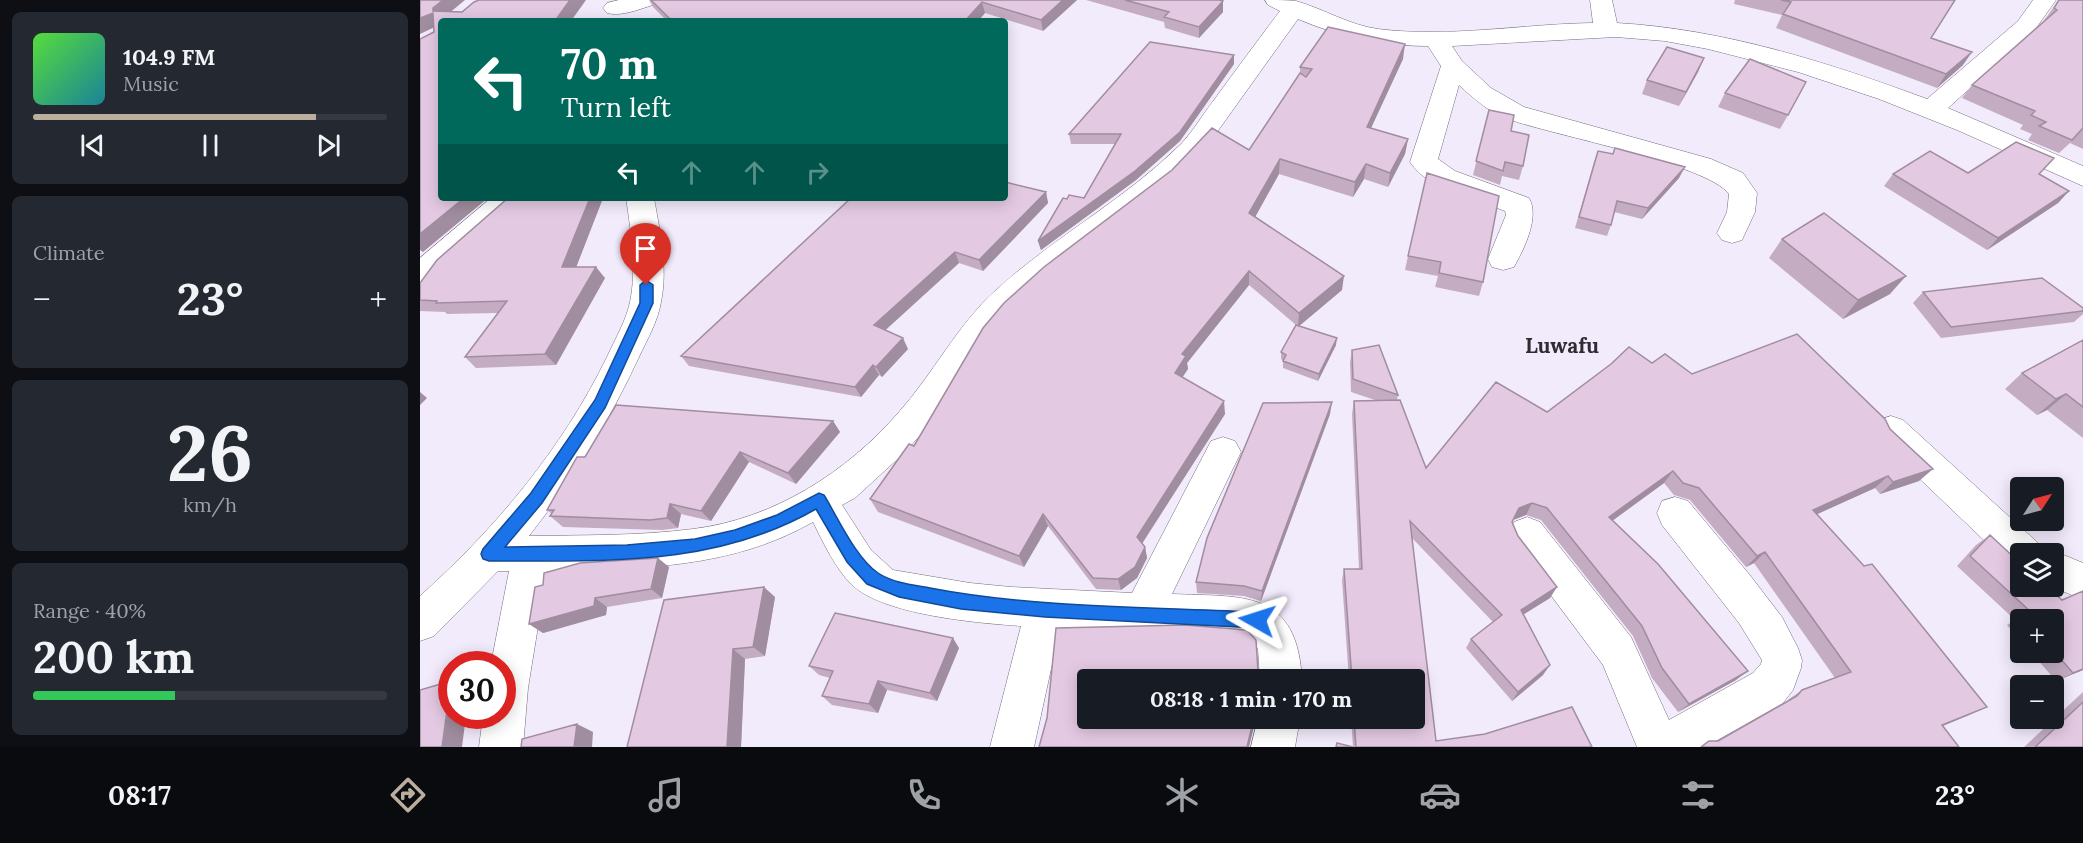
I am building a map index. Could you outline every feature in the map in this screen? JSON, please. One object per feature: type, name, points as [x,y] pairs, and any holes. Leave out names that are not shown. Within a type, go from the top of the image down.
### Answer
[{"type":"street","points":[[616,10],[645,0]]},
{"type":"street","points":[[1601,0],[1606,29]]},
{"type":"street","points":[[1931,109],[2026,26],[2045,0]]},
{"type":"street","points":[[489,554],[627,552],[695,546],[735,537],[782,520],[842,487],[891,444],[913,420],[975,332],[996,308],[1035,272],[1162,176],[1192,147],[1285,4],[1333,24],[1393,37],[1436,39],[1606,29],[1649,32],[1712,42],[1852,79],[1931,109],[2083,177]]},
{"type":"street","points":[[1436,39],[1453,66],[1482,93],[1515,113],[1701,165],[1726,176],[1743,193],[1741,212],[1732,233]]},
{"type":"street","points":[[1453,66],[1424,162],[1445,178],[1520,205],[1520,215],[1503,259]]},
{"type":"street","points":[[420,276],[506,201]]},
{"type":"street","points":[[420,622],[489,554],[537,498],[600,404],[646,303],[647,249],[640,201]]},
{"type":"street","points":[[1891,430],[2012,543]]},
{"type":"street","points":[[1142,613],[1223,452]]},
{"type":"street","points":[[819,499],[853,556],[873,578],[899,590],[961,602],[1045,609],[1257,620],[1273,633],[1278,645],[1280,669]]},
{"type":"street","points":[[1527,534],[1617,651],[1661,747],[1768,688],[1778,678],[1782,659],[1775,641],[1757,615],[1675,513]]},
{"type":"street","points":[[501,747],[507,688],[531,553]]},
{"type":"street","points":[[2064,573],[2083,582]]},
{"type":"street","points":[[1012,747],[1045,609]]},
{"type":"street","points":[[1273,747],[1277,729]]},
{"type":"building","points":[[420,0],[443,0],[433,8],[433,11],[462,12],[479,0],[570,0],[557,18],[438,18],[438,201],[460,201],[420,234],[420,39],[434,32],[433,13],[420,18]]},
{"type":"building","points":[[651,0],[1063,0],[1041,20],[982,2],[968,18],[669,18]]},
{"type":"building","points":[[1125,0],[1223,1],[1199,27],[1164,17],[1169,12]]},
{"type":"building","points":[[1781,0],[1955,0],[1931,38],[1972,52],[1946,74],[1783,14],[1791,2]]},
{"type":"building","points":[[2059,0],[2083,0],[2083,129],[2072,140],[2039,126],[2046,122],[2031,115],[2035,111],[1972,85],[2057,10],[2054,8]]},
{"type":"building","points":[[1328,27],[1405,44],[1367,127],[1408,139],[1390,173],[1366,164],[1355,182],[1280,159],[1249,213],[1344,276],[1299,313],[1249,271],[1182,354],[1186,356],[1175,373],[1224,401],[1137,537],[1145,547],[1135,567],[1118,579],[1093,578],[1043,514],[1019,556],[870,499],[909,444],[914,446],[983,328],[1004,303],[1044,267],[1172,170],[1212,128],[1249,150],[1300,73],[1306,77],[1312,69],[1300,67]]},
{"type":"building","points":[[1150,42],[1234,55],[1180,132],[1135,171],[1038,241],[1063,198],[1067,199],[1069,195],[1084,198],[1121,134],[1069,134]]},
{"type":"building","points":[[1667,47],[1704,58],[1686,92],[1647,80]]},
{"type":"building","points":[[1750,59],[1806,82],[1788,115],[1725,93]]},
{"type":"building","points":[[1489,110],[1514,115],[1511,131],[1529,135],[1523,166],[1505,162],[1503,171],[1476,161]]},
{"type":"building","points":[[2016,142],[2054,158],[2039,174],[2069,191],[1998,238],[1893,174],[1930,151],[1968,173]]},
{"type":"building","points":[[1615,148],[1685,167],[1648,208],[1617,201],[1611,225],[1579,217],[1598,151],[1613,154]]},
{"type":"building","points":[[1427,173],[1499,196],[1483,282],[1439,273],[1441,262],[1408,256]]},
{"type":"building","points":[[1008,183],[1046,192],[979,260],[955,252],[874,325],[903,338],[876,367],[873,365],[855,387],[681,356],[848,201],[1008,201]]},
{"type":"building","points":[[505,201],[589,201],[562,267],[596,267],[545,354],[465,357],[507,301],[436,303],[437,301],[420,300],[420,283],[437,260]]},
{"type":"building","points":[[1824,213],[1906,276],[1858,300],[1782,239]]},
{"type":"building","points":[[2042,278],[2083,308],[2083,311],[1951,327],[1923,292]]},
{"type":"building","points":[[1296,325],[1337,338],[1319,374],[1283,361],[1286,355],[1281,352]]},
{"type":"building","points":[[1797,334],[1885,419],[1890,429],[1933,469],[1893,482],[1888,476],[1813,510],[1864,566],[1872,564],[1987,707],[1942,725],[1959,747],[1701,747],[1709,741],[1718,741],[1797,696],[1802,690],[1851,672],[1765,552],[1757,556],[1699,488],[1683,483],[1673,471],[1609,517],[1658,564],[1748,671],[1689,704],[1662,668],[1642,626],[1547,508],[1532,503],[1519,508],[1512,522],[1518,536],[1557,587],[1521,610],[1550,665],[1518,692],[1471,639],[1502,615],[1410,521],[1436,741],[1485,734],[1572,707],[1592,747],[1356,747],[1355,729],[1425,729],[1425,669],[1351,669],[1344,569],[1362,569],[1354,401],[1400,400],[1426,468],[1496,382],[1547,412],[1611,364],[1629,347],[1652,363],[1665,354],[1692,374]]},
{"type":"building","points":[[2083,340],[2083,407],[2066,394],[2056,399],[2022,373]]},
{"type":"building","points":[[1379,345],[1398,395],[1353,379],[1352,350]]},
{"type":"building","points":[[1332,402],[1262,591],[1244,586],[1196,582],[1207,538],[1263,403]]},
{"type":"building","points":[[616,405],[833,421],[788,473],[740,452],[701,511],[670,504],[667,518],[650,520],[550,516],[554,510],[547,510],[577,457],[585,457]]},
{"type":"building","points":[[1990,535],[2010,554],[2010,593],[1970,556]]},
{"type":"building","points":[[658,558],[651,589],[595,598],[594,606],[529,624],[535,587],[543,585],[544,573],[580,563]]},
{"type":"building","points":[[764,587],[753,647],[733,649],[727,747],[627,747],[664,600]]},
{"type":"building","points":[[2083,591],[2083,669],[2073,673],[2064,663],[2064,609],[2028,609],[2015,597],[2059,597],[2062,600]]},
{"type":"building","points":[[835,613],[953,638],[930,693],[878,681],[869,704],[822,696],[833,671],[809,666]]},
{"type":"building","points":[[1185,625],[1247,630],[1256,640],[1258,669],[1077,669],[1077,729],[1251,729],[1247,747],[1039,747],[1047,718],[1056,628]]},
{"type":"building","points":[[438,685],[438,729],[444,729],[442,747],[420,747],[420,690]]},
{"type":"building","points":[[2083,702],[2083,747],[2035,747],[2054,729],[2064,729],[2064,720]]},
{"type":"building","points":[[577,724],[574,747],[521,747],[522,739]]},
{"type":"building","points":[[1337,743],[1353,747],[1336,747]]},
{"type":"district","name":"Luwafu","points":[[1562,346]]},
{"type":"route","points":[[646,285],[646,303],[620,365],[600,404],[537,498],[489,554],[627,552],[695,546],[735,537],[782,520],[819,499],[853,556],[873,578],[899,590],[961,602],[1045,609],[1236,617],[1257,620]]}]
